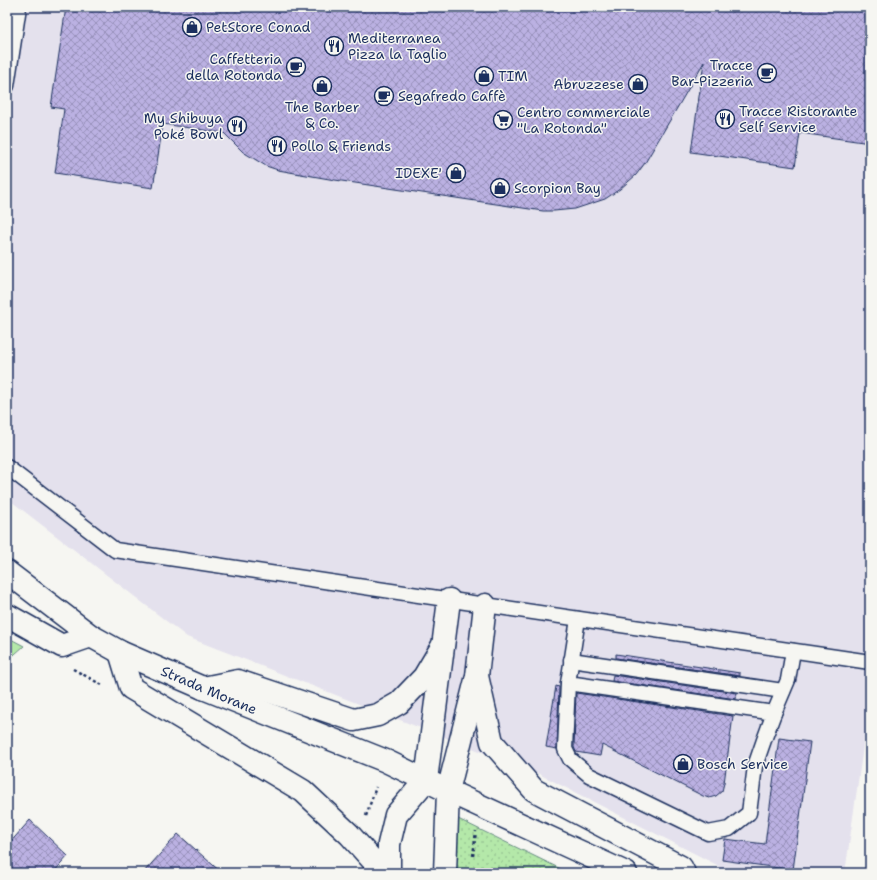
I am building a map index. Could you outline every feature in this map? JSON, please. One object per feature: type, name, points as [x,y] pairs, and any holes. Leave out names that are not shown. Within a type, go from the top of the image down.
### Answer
[{"type":"street","name":"Strada Morane","points":[[7,572],[91,636],[120,652],[203,688],[386,761],[626,873]]},
{"type":"street","points":[[389,873],[389,844],[396,815],[426,780],[449,600]]},
{"type":"street","points":[[445,873],[448,791],[477,676],[485,605]]},
{"type":"street","points":[[7,615],[62,646],[91,636]]},
{"type":"street","points":[[203,688],[238,681],[354,720],[378,715],[399,703],[424,677],[443,645]]},
{"type":"street","points":[[120,652],[131,688],[303,791],[349,834],[384,873]]},
{"type":"street","points":[[477,676],[492,742],[534,790],[681,867],[684,873]]},
{"type":"lane","points":[[7,86],[19,7]]},
{"type":"lane","points":[[7,467],[115,550],[870,662]]},
{"type":"lane","points":[[578,619],[568,683],[565,749],[570,759],[589,775],[708,833],[729,830],[749,813],[755,766],[788,680],[793,651]]},
{"type":"lane","points":[[572,660],[783,691]]},
{"type":"lane","points":[[568,683],[774,714]]},
{"type":"path","points":[[364,822],[376,787]]},
{"type":"path","points":[[472,860],[477,829]]},
{"type":"shaded area","points":[[7,7],[870,7],[870,698],[845,873],[722,873],[717,865],[539,774],[187,637],[7,498]]},
{"type":"green space","points":[[7,637],[24,646],[7,661]]},
{"type":"green space","points":[[454,817],[569,873],[454,873]]},
{"type":"building","name":"Centro commerciale \"La Rotonda\"","points":[[66,7],[870,7],[870,143],[800,133],[795,167],[691,152],[704,62],[645,163],[636,175],[620,189],[605,199],[575,209],[543,211],[278,170],[266,166],[243,152],[224,133],[163,124],[153,188],[55,173],[64,109],[51,107]]},
{"type":"building","points":[[616,654],[740,673],[740,676],[616,658]]},
{"type":"building","points":[[613,675],[737,693],[736,699],[612,681]]},
{"type":"building","points":[[556,686],[559,687],[557,749],[546,747]]},
{"type":"building","name":"Bosch Service","points":[[576,693],[733,716],[722,791],[716,796],[709,798],[703,796],[602,745],[600,756],[576,752],[574,747]]},
{"type":"building","points":[[779,738],[810,742],[793,870],[722,860],[725,839],[765,844]]},
{"type":"building","points":[[30,820],[68,856],[53,873],[7,873],[7,846]]},
{"type":"building","points":[[178,834],[222,873],[143,873]]},
{"type":"place","name":"PetStore Conad","points":[[192,27]]},
{"type":"place","name":"Mediterranea Pizza la Taglio","points":[[334,46]]},
{"type":"place","name":"Caffetteria della Rotonda","points":[[296,67]]},
{"type":"place","name":"Tracce Bar-Pizzeria","points":[[767,73]]},
{"type":"place","name":"TIM","points":[[484,76]]},
{"type":"place","name":"Abruzzese","points":[[638,84]]},
{"type":"place","name":"The Barber & Co.","points":[[322,86]]},
{"type":"place","name":"Segafredo Caffè","points":[[384,96]]},
{"type":"place","name":"Tracce Ristorante Self Service","points":[[725,119]]},
{"type":"place","name":"Centro commerciale \"La Rotonda\"","points":[[503,120]]},
{"type":"place","name":"My Shibuya Poké Bowl","points":[[237,126]]},
{"type":"place","name":"Pollo & Friends","points":[[277,146]]},
{"type":"place","name":"IDEXE'","points":[[456,173]]},
{"type":"place","name":"Scorpion Bay","points":[[500,188]]},
{"type":"place","name":"Bosch Service","points":[[683,764]]}]
